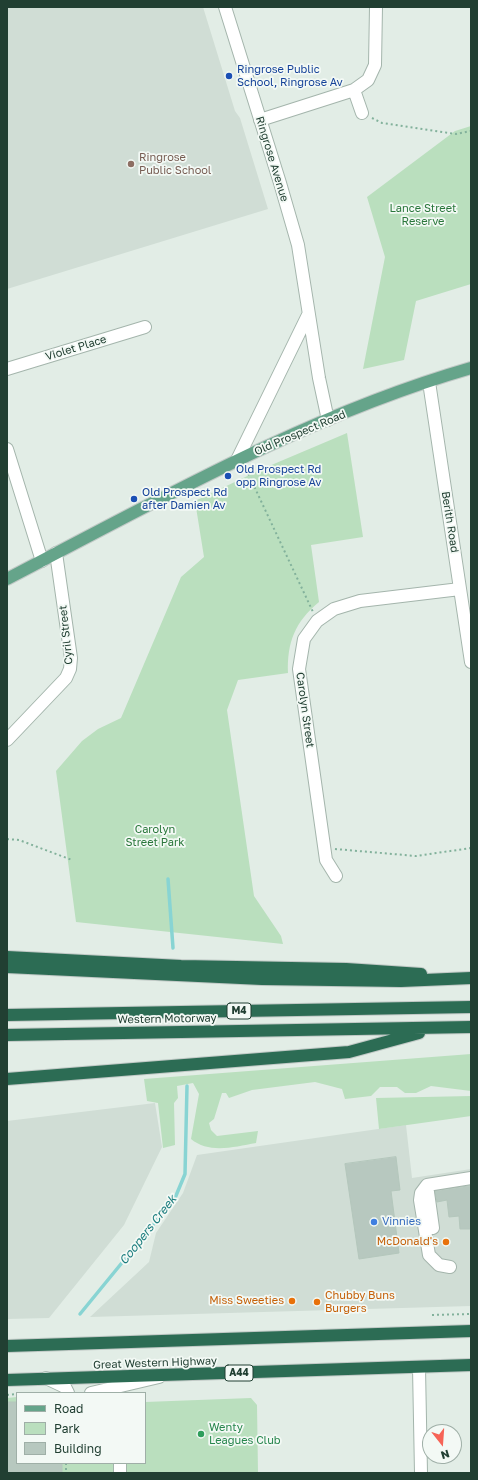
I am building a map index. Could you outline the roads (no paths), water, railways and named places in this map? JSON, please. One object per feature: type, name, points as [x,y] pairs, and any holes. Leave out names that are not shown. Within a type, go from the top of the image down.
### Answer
[{"type":"highway","points":[[7,957],[180,966],[346,969],[465,978]]},
{"type":"highway","points":[[7,967],[262,979],[401,981],[465,978]]},
{"type":"highway","name":"Western Motorway","points":[[7,1015],[471,1007]]},
{"type":"highway","points":[[7,1079],[349,1052],[436,1028]]},
{"type":"highway","name":"Western Motorway","points":[[7,1035],[471,1028]]},
{"type":"highway","name":"Great Western Highway","points":[[7,1346],[471,1331]]},
{"type":"highway","name":"Great Western Highway","points":[[7,1380],[419,1368],[471,1365]]},
{"type":"main road","name":"Old Prospect Road","points":[[7,579],[237,460],[328,420],[428,382],[471,368]]},
{"type":"street","name":"Ringrose Avenue","points":[[224,7],[298,245],[318,378],[328,420]]},
{"type":"street","points":[[260,120],[354,90],[368,80],[375,65],[376,7]]},
{"type":"street","points":[[354,90],[362,113]]},
{"type":"street","points":[[237,460],[308,315]]},
{"type":"street","name":"Violet Place","points":[[7,369],[145,327]]},
{"type":"street","name":"Berith Road","points":[[428,382],[471,662]]},
{"type":"street","points":[[7,449],[42,561]]},
{"type":"street","name":"Cyril Street","points":[[7,740],[66,678],[70,669],[71,658],[56,553]]},
{"type":"street","name":"Carolyn Street","points":[[336,876],[326,860],[299,669],[304,639],[317,621],[334,609],[360,601],[460,589]]},
{"type":"street","points":[[444,1266],[429,1255],[420,1200],[421,1192],[427,1185],[471,1178]]},
{"type":"street","points":[[419,1368],[421,1473]]},
{"type":"street","points":[[95,1392],[166,1375]]},
{"type":"street","points":[[46,1378],[65,1387],[68,1392]]},
{"type":"waterway","name":"Coopers Creek","points":[[168,879],[173,948]]},
{"type":"waterway","name":"Coopers Creek","points":[[80,1314],[175,1198],[185,1174],[187,1086]]},
{"type":"place","name":"Ringrose Public School, Ringrose Av","points":[[229,76]]},
{"type":"place","name":"Ringrose Public School","points":[[131,164]]},
{"type":"place","name":"Old Prospect Rd opp Ringrose Av","points":[[228,476]]},
{"type":"place","name":"Old Prospect Rd after Damien Av","points":[[134,499]]},
{"type":"place","name":"Vinnies","points":[[374,1222]]},
{"type":"place","name":"McDonald's","points":[[446,1242]]},
{"type":"place","name":"Miss Sweeties","points":[[292,1301]]},
{"type":"place","name":"Chubby Buns Burgers","points":[[317,1302]]},
{"type":"place","name":"Wenty Leagues Club","points":[[201,1434]]},
{"type":"park label","name":"Lance Street Reserve","points":[[423,215]]},
{"type":"park label","name":"Carolyn Street Park","points":[[155,836]]}]
